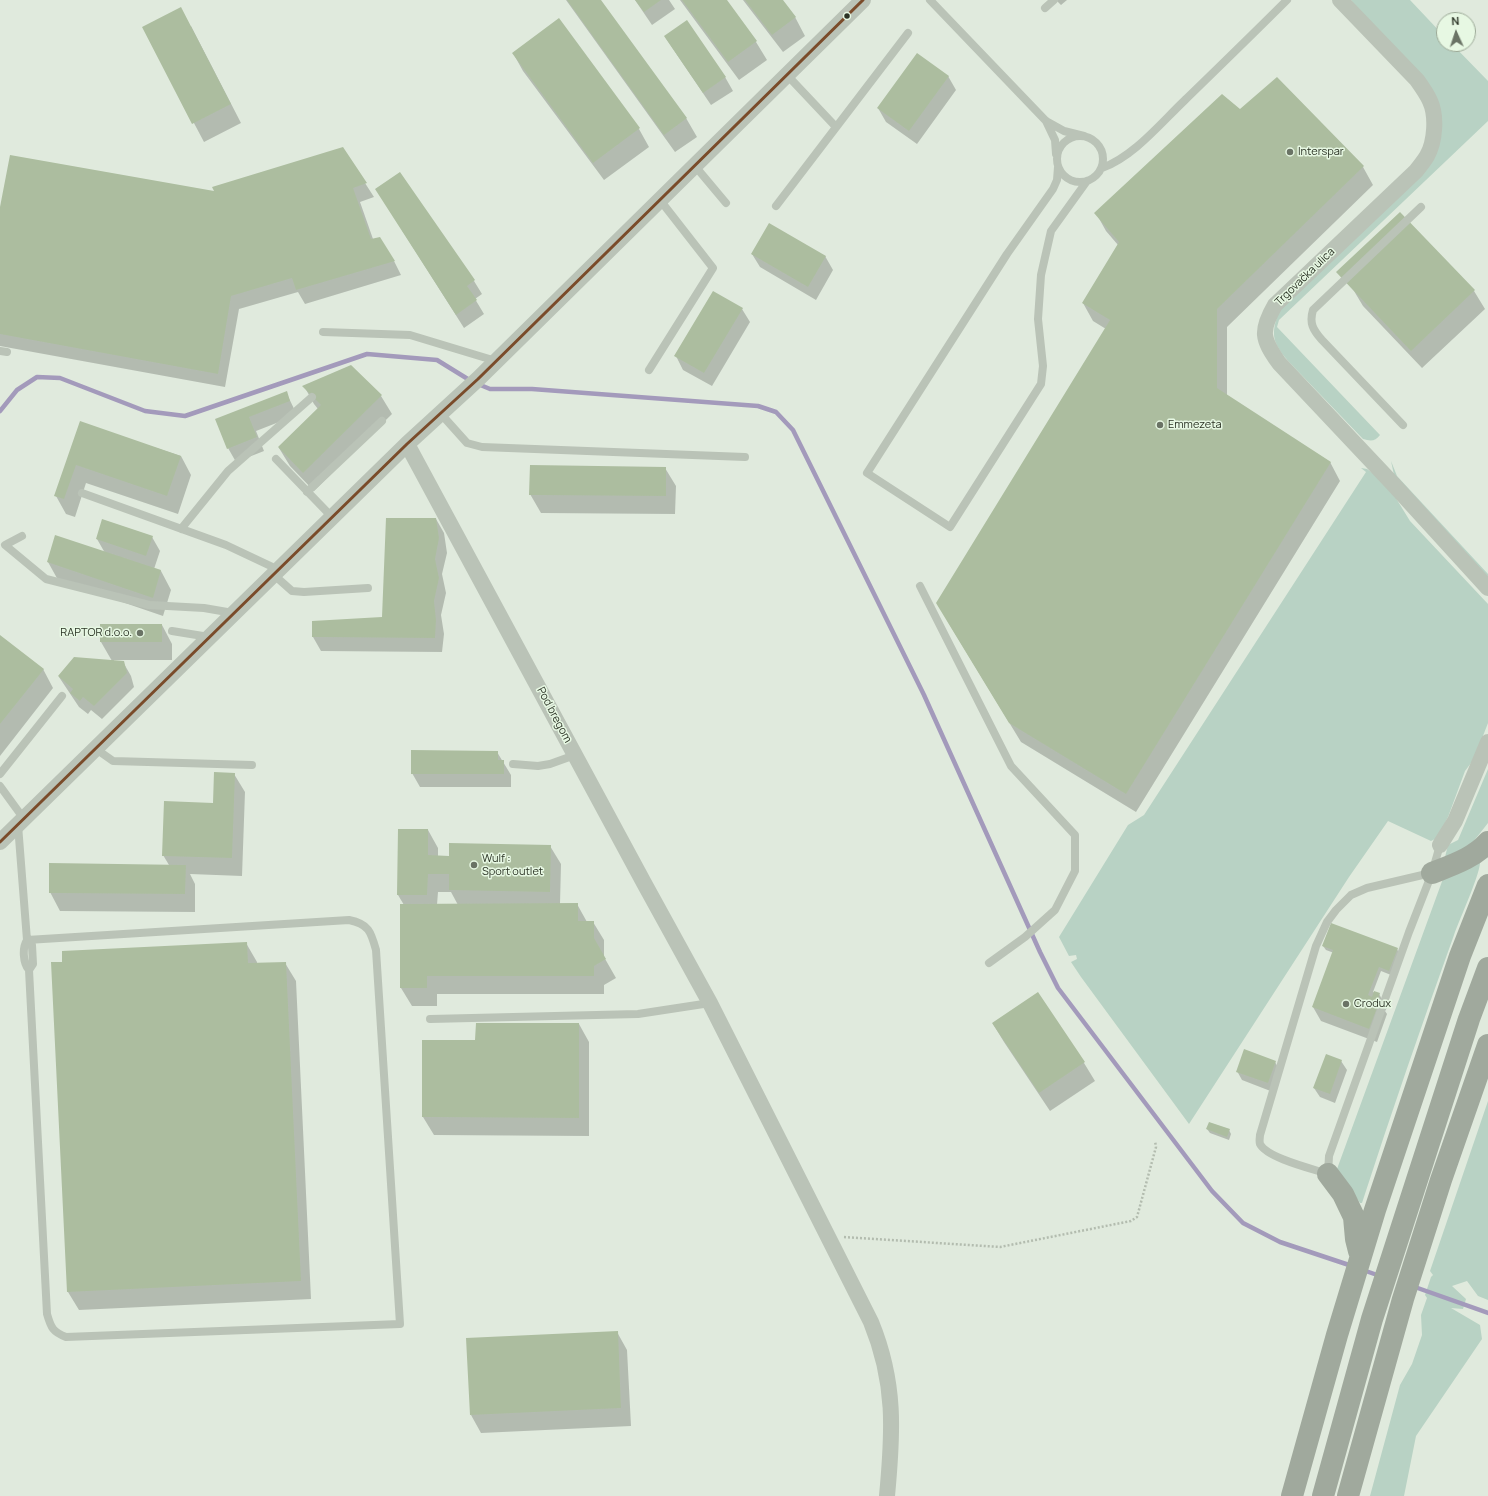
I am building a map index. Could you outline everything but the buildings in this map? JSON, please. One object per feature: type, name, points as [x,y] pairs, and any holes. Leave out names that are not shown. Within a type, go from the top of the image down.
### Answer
[{"type":"highway","points":[[1432,873],[1472,856],[1488,842]]},
{"type":"highway","points":[[1292,1496],[1375,1210],[1460,956],[1488,885]]},
{"type":"highway","points":[[1323,1496],[1380,1293],[1469,1019],[1488,968]]},
{"type":"highway","points":[[1348,1496],[1403,1299],[1441,1180],[1488,1045]]},
{"type":"highway","points":[[1328,1174],[1343,1194],[1354,1217],[1356,1239],[1360,1258]]},
{"type":"street","points":[[0,842],[407,444],[466,391],[863,0]]},
{"type":"street","name":"Trgovačka ulica","points":[[1340,0],[1417,80],[1425,91],[1431,103],[1434,121],[1432,144],[1427,156],[1416,171],[1275,305],[1267,319],[1265,338],[1269,348],[1279,363],[1394,485],[1488,588]]},
{"type":"street","name":"Pod bregom","points":[[407,444],[710,1003],[871,1322],[880,1343],[888,1377],[891,1403],[892,1443],[887,1496]]},
{"type":"street","points":[[1440,845],[1454,821],[1488,742]]},
{"type":"lane","points":[[930,0],[1046,121],[1064,131],[1091,138],[1101,148],[1103,154],[1102,168]]},
{"type":"lane","points":[[1045,8],[1054,0]]},
{"type":"lane","points":[[1046,121],[1055,140],[1058,163],[1062,173],[1073,181],[1087,181],[1093,178],[1102,168],[1113,164],[1124,157],[1151,133],[1287,0]]},
{"type":"lane","points":[[776,206],[908,33]]},
{"type":"lane","points":[[787,75],[836,127]]},
{"type":"lane","points":[[1084,136],[1077,135],[1065,141],[1057,153],[1057,180],[1053,190],[1007,254],[867,474],[950,527],[1041,384],[1043,366],[1038,319],[1041,275],[1051,231],[1087,181]]},
{"type":"lane","points":[[695,166],[726,203]]},
{"type":"lane","points":[[649,370],[713,268],[660,200]]},
{"type":"lane","points":[[1403,426],[1322,340],[1312,328],[1310,318],[1313,310],[1421,207]]},
{"type":"lane","points":[[323,332],[410,335],[496,361]]},
{"type":"lane","points":[[181,529],[228,471],[312,397]]},
{"type":"lane","points":[[440,414],[467,443],[482,447],[745,457]]},
{"type":"lane","points":[[307,492],[382,421]]},
{"type":"lane","points":[[276,459],[332,518]]},
{"type":"lane","points":[[82,493],[226,545],[276,572],[292,591],[304,592],[368,588]]},
{"type":"lane","points":[[22,536],[5,545],[46,579],[149,605],[204,608],[234,613]]},
{"type":"lane","points":[[920,586],[1011,766],[1075,835],[1075,872],[1055,910],[1025,937],[990,963]]},
{"type":"lane","points":[[172,631],[210,637]]},
{"type":"lane","points":[[0,774],[62,696]]},
{"type":"lane","points":[[96,749],[113,761],[252,765]]},
{"type":"lane","points":[[513,764],[538,766],[550,764],[575,755]]},
{"type":"lane","points":[[0,786],[21,822],[27,940],[32,944],[33,964],[29,970],[47,1314],[50,1326],[57,1333],[66,1337],[400,1324],[376,950],[372,935],[367,928],[358,922],[349,920],[27,940]]},
{"type":"lane","points":[[1432,873],[1367,888],[1351,895],[1336,910],[1327,922],[1316,946],[1260,1134],[1260,1143],[1265,1150],[1274,1156],[1328,1174],[1329,1156],[1409,932],[1432,873],[1440,845]]},
{"type":"lane","points":[[430,1019],[638,1014],[710,1003]]},
{"type":"path","points":[[842,1237],[1000,1247],[1130,1221],[1137,1217],[1141,1205],[1156,1146],[1155,1141]]},
{"type":"green space","points":[[1351,0],[1410,0],[1436,28],[1436,52],[1460,52],[1488,81],[1488,121],[1279,320],[1277,327],[1380,435],[1376,439],[1372,440],[1363,439],[1279,350],[1274,333],[1276,320],[1279,311],[1421,175],[1441,122]]},
{"type":"green space","points":[[1391,461],[1397,476],[1488,574],[1488,578],[1394,475]]},
{"type":"green space","points":[[1361,468],[1367,469],[1374,474],[1394,495],[1410,521],[1488,604],[1488,723],[1474,759],[1465,771],[1448,817],[1437,838],[1431,841],[1388,821],[1349,877],[1189,1124],[1081,977],[1071,962],[1077,959],[1076,955],[1069,956],[1059,937],[1128,825],[1144,815],[1366,472]]},
{"type":"green space","points":[[1488,769],[1488,823],[1473,842],[1459,852],[1445,857],[1448,845],[1458,840]]},
{"type":"green space","points":[[1480,860],[1480,866],[1474,885],[1430,1002],[1362,1203],[1360,1203],[1337,1169],[1444,876]]},
{"type":"green space","points":[[1488,1101],[1488,1300],[1478,1296],[1467,1281],[1452,1286],[1466,1299],[1463,1309],[1451,1308],[1480,1325],[1482,1339],[1416,1436],[1404,1496],[1370,1496],[1400,1385],[1412,1364],[1422,1335],[1421,1315],[1427,1298],[1425,1295],[1433,1275],[1430,1271]]},
{"type":"waterway","points":[[0,411],[17,390],[37,377],[60,378],[145,411],[185,416],[367,354],[437,360],[471,381]]},
{"type":"waterway","points":[[478,384],[490,389],[532,389],[758,406],[776,412],[793,430],[924,695],[1040,952],[1058,988],[1212,1191],[1243,1223],[1280,1242],[1352,1266]]},
{"type":"waterway","points":[[1363,1270],[1380,1276]]},
{"type":"waterway","points":[[1412,1286],[1488,1313]]},
{"type":"transit line","points":[[0,842],[407,444],[478,379],[863,0]]},
{"type":"place","name":"Interspar","points":[[1290,152]]},
{"type":"place","name":"Emmezeta","points":[[1160,425]]},
{"type":"place","name":"RAPTOR d.o.o.","points":[[140,633]]},
{"type":"place","name":"Wulf : Sport outlet","points":[[474,865]]},
{"type":"place","name":"Crodux","points":[[1346,1004]]}]
